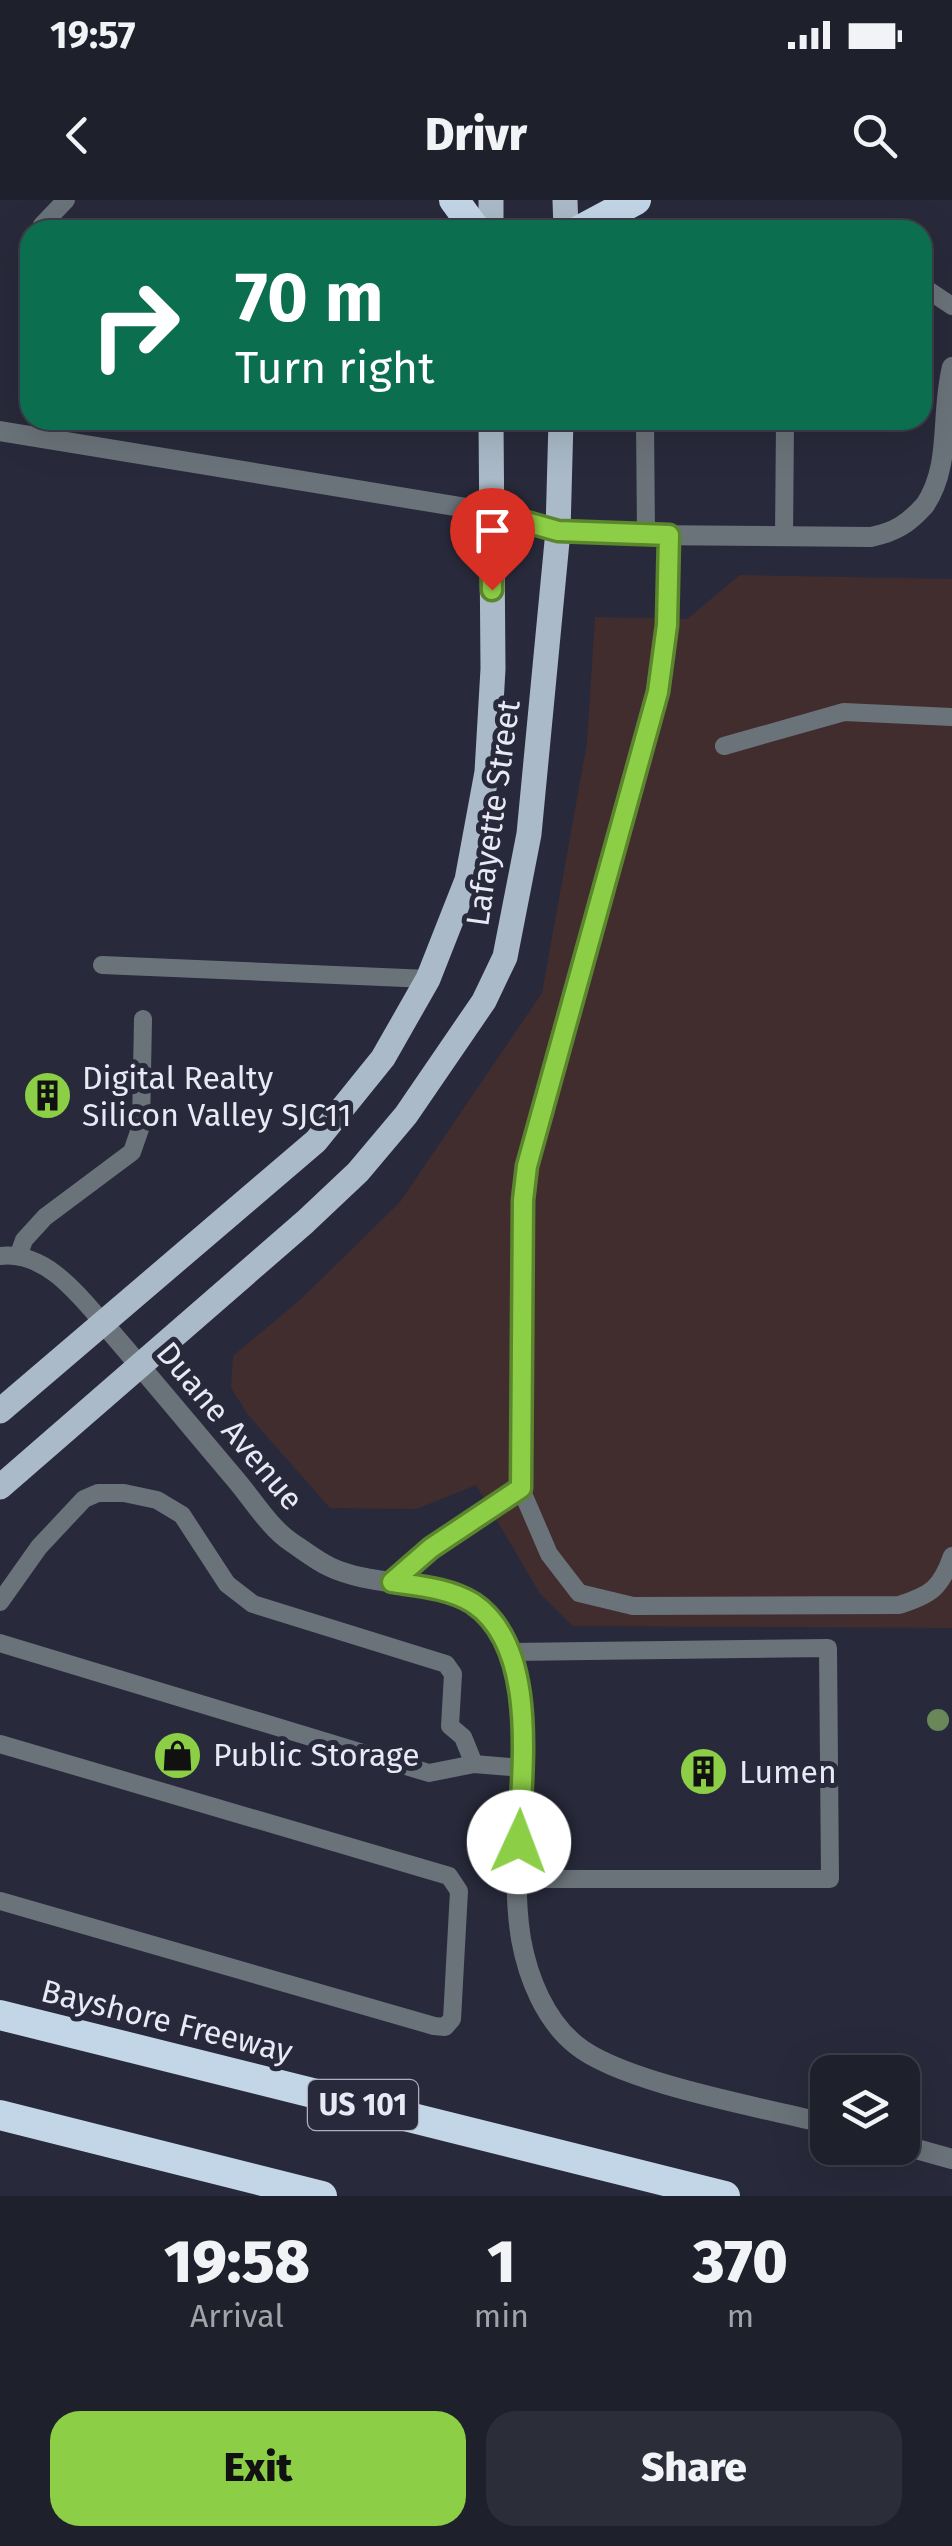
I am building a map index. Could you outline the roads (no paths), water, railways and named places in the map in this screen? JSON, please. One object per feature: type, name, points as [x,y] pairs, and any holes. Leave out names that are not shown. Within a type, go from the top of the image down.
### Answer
[{"type":"highway","points":[[599,220],[636,200]]},
{"type":"highway","name":"Bayshore Freeway","points":[[0,2015],[725,2196]]},
{"type":"highway","points":[[0,2115],[322,2196]]},
{"type":"main road","name":"Lafayette Street","points":[[0,1411],[316,1141],[383,1058],[428,979],[467,880],[487,772],[492,669],[491,430]]},
{"type":"main road","name":"Lafayette Street","points":[[0,1488],[358,1172],[406,1115],[484,1001],[505,957],[529,834],[558,531],[561,430]]},
{"type":"street","points":[[53,430],[491,512],[558,531],[871,537],[893,532],[910,522],[932,498],[946,472],[952,367]]},
{"type":"street","name":"Duane Avenue","points":[[104,1324],[286,1539],[330,1568],[446,1591],[472,1603],[498,1626],[518,1678],[521,1939],[534,1984],[550,2016],[576,2045],[605,2063],[643,2077],[810,2119]]},
{"type":"street","points":[[920,2150],[952,2159]]},
{"type":"lane","points":[[47,220],[66,200]]},
{"type":"lane","points":[[645,430],[646,535]]},
{"type":"lane","points":[[784,537],[785,430]]},
{"type":"lane","points":[[669,535],[667,625],[658,692],[527,1166],[523,1200],[521,1488],[548,1554],[578,1593],[632,1606],[898,1604],[925,1597],[944,1578],[952,1556]]},
{"type":"lane","points":[[724,746],[844,712],[952,717]]},
{"type":"lane","points":[[102,965],[428,979]]},
{"type":"lane","points":[[104,1324],[56,1273],[10,1255],[45,1217],[132,1152],[141,1126],[143,1020]]},
{"type":"lane","points":[[392,1582],[431,1548],[521,1488]]},
{"type":"lane","points":[[0,1602],[38,1546],[84,1499],[98,1493],[124,1492],[157,1500],[182,1515],[227,1584],[253,1604],[446,1664],[453,1674],[450,1726],[463,1737],[474,1764]]},
{"type":"lane","points":[[0,1643],[429,1773],[474,1764],[521,1768]]},
{"type":"lane","points":[[511,1652],[828,1648],[830,1879],[518,1879]]},
{"type":"lane","points":[[0,1744],[450,1876],[459,1892],[452,2019],[445,2027],[434,2026],[0,1902]]},
{"type":"place","name":"Digital Realty Silicon Valley SJC11","points":[[47,1096]]},
{"type":"place","name":"Public Storage","points":[[178,1755]]},
{"type":"place","name":"Lumen","points":[[704,1772]]}]
